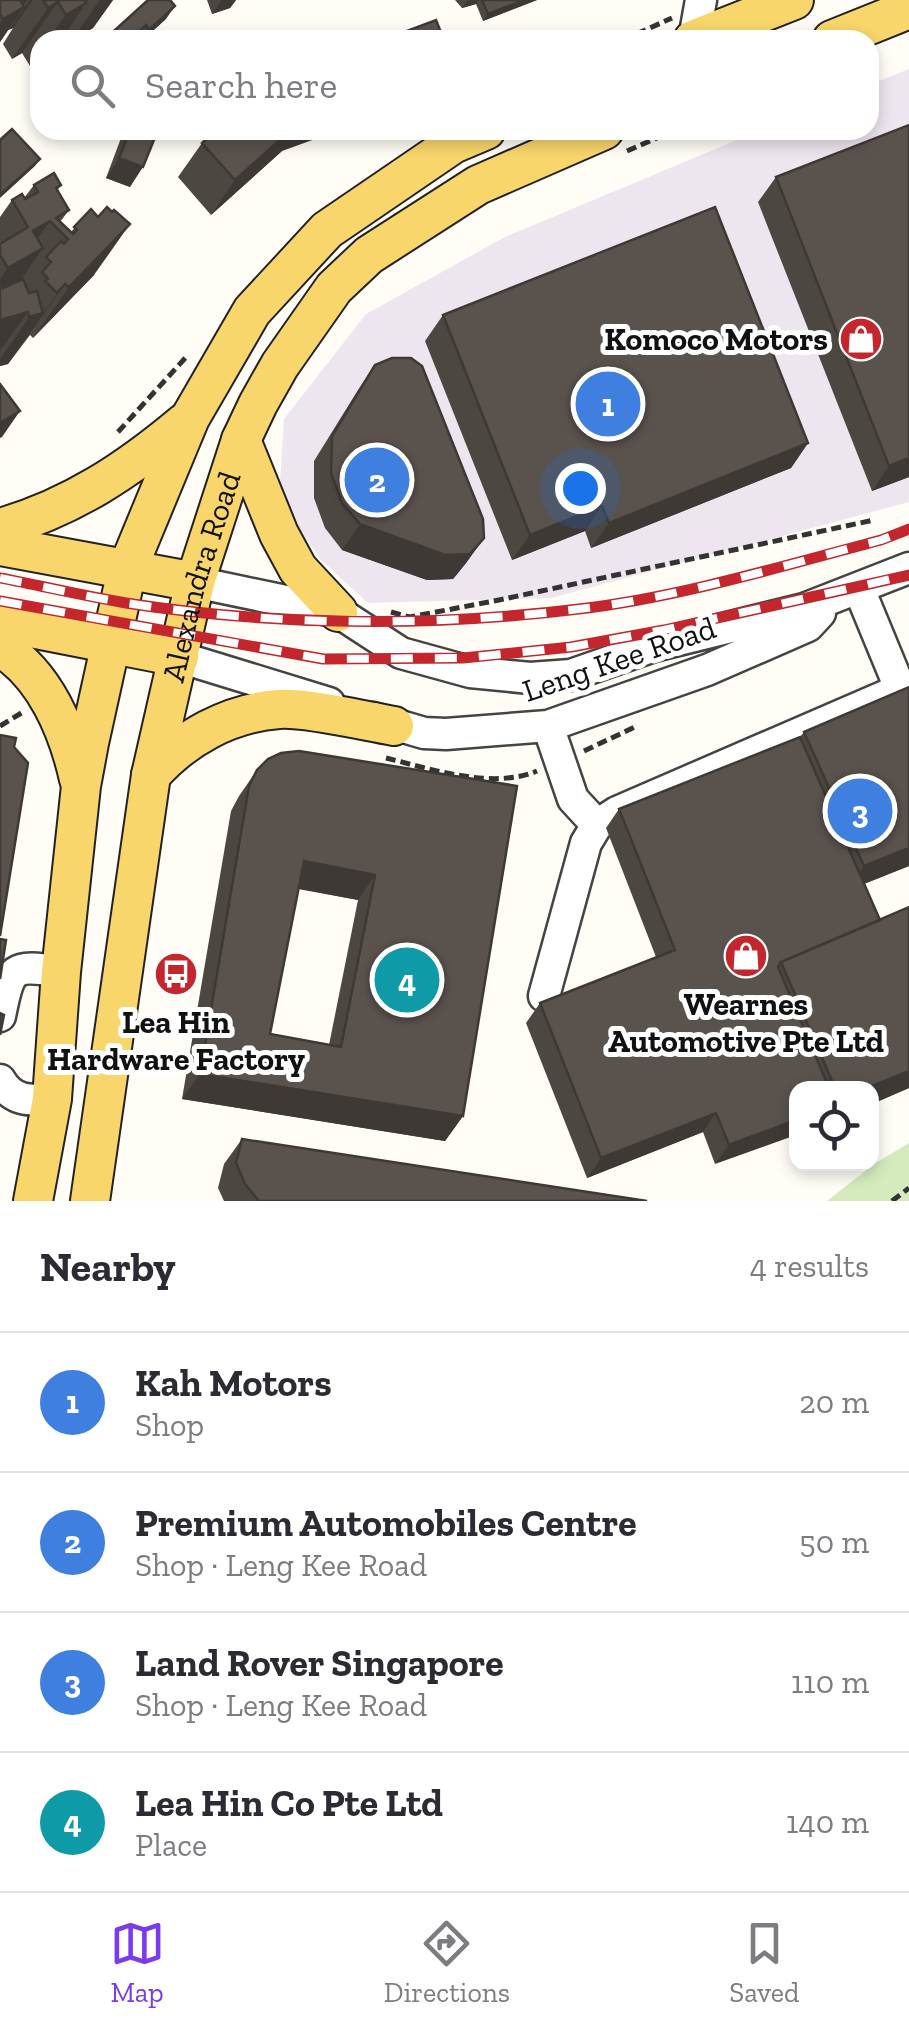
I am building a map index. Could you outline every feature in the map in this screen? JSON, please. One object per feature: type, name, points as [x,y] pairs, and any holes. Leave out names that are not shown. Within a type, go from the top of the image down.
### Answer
[{"type":"main road","points":[[692,23],[789,1]]},
{"type":"main road","points":[[858,30],[909,10]]},
{"type":"main road","name":"Alexandra Road","points":[[33,1201],[52,1099],[81,786],[127,570],[190,418],[252,311],[327,230],[462,140]]},
{"type":"main road","name":"Alexandra Road","points":[[90,1201],[152,775],[195,582],[241,440],[280,365],[334,288],[368,255],[478,185],[581,140]]},
{"type":"main road","points":[[0,528],[31,520],[93,491],[138,462],[190,418]]},
{"type":"main road","points":[[241,440],[279,534],[298,569],[338,612]]},
{"type":"main road","points":[[0,546],[195,582]]},
{"type":"main road","points":[[0,622],[179,657]]},
{"type":"main road","points":[[0,647],[50,697],[73,752],[81,786]]},
{"type":"main road","points":[[152,775],[172,752],[233,718],[282,709],[394,726]]},
{"type":"main road","points":[[46,1142],[66,1118],[78,1115],[91,1121],[98,1148]]},
{"type":"street","name":"Leng Kee Road","points":[[195,582],[338,612],[401,652],[470,672],[530,678],[572,675],[654,646],[847,594],[909,568]]},
{"type":"street","name":"Leng Kee Road","points":[[179,657],[394,726],[446,734],[548,726],[707,670],[808,626],[847,594]]},
{"type":"street","points":[[544,996],[586,844],[597,825],[616,812],[904,700],[847,594]]},
{"type":"street","points":[[548,726],[573,799],[597,825]]},
{"type":"street","points":[[0,1016],[6,986],[14,972],[27,966],[61,972]]},
{"type":"street","points":[[0,1080],[7,1092],[26,1101],[52,1099]]},
{"type":"path","points":[[663,30],[692,23]]},
{"type":"path","points":[[378,609],[410,617],[874,520]]},
{"type":"path","points":[[0,726],[32,707]]},
{"type":"path","points":[[892,1201],[909,1188]]},
{"type":"shaded area","points":[[909,69],[909,502],[551,598],[368,603],[320,559],[279,498],[284,419],[366,314],[505,237],[737,140],[879,140],[879,81]]},
{"type":"green space","points":[[909,1143],[909,1201],[827,1201],[865,1171],[879,1171],[879,1161]]},
{"type":"building","points":[[0,0],[20,0],[24,7],[3,19]]},
{"type":"building","points":[[43,0],[86,3],[66,15],[58,2],[48,8]]},
{"type":"building","points":[[148,0],[170,0],[175,6],[149,30],[146,25],[141,30],[115,30]]},
{"type":"building","points":[[482,0],[524,0],[488,14]]},
{"type":"building","points":[[436,20],[440,30],[410,30]]},
{"type":"building","name":"Komoco Motors","points":[[909,125],[909,458],[889,466],[776,177],[879,140]]},
{"type":"building","points":[[12,129],[40,159],[0,195],[0,140]]},
{"type":"building","points":[[126,140],[154,140],[143,167],[119,158]]},
{"type":"building","points":[[205,140],[280,140],[235,180],[202,143]]},
{"type":"building","points":[[54,173],[61,185],[56,188],[69,210],[56,218],[73,234],[77,230],[74,227],[91,209],[98,217],[107,207],[130,224],[69,287],[65,284],[57,293],[42,272],[51,262],[46,257],[68,239],[50,221],[33,231],[43,248],[8,268],[0,255],[0,244],[28,227],[12,200],[38,192],[34,185]]},
{"type":"building","points":[[715,207],[808,443],[609,523],[602,506],[530,535],[443,315]]},
{"type":"building","points":[[23,279],[29,293],[37,291],[43,313],[29,317],[28,312],[0,320],[0,280],[3,288]]},
{"type":"building","points":[[392,358],[411,358],[422,366],[483,519],[484,538],[470,554],[445,555],[360,524],[342,503],[331,473],[332,436],[375,365]]},
{"type":"building","points":[[0,384],[20,411],[0,423]]},
{"type":"building","points":[[909,687],[909,848],[864,866],[804,732]]},
{"type":"building","points":[[0,735],[16,738],[14,747],[28,763],[0,936]]},
{"type":"building","name":"Wearnes Automotive Pte Ltd","points":[[800,737],[880,920],[781,962],[778,967],[826,1081],[789,1081],[789,1123],[729,1145],[716,1113],[601,1158],[540,1003],[675,950],[619,809]]},
{"type":"building","points":[[299,751],[517,786],[463,1116],[200,1074],[249,786],[257,770],[281,753]],"holes":[[[304,861],[375,875],[341,1047],[270,1034]]]},
{"type":"building","points":[[909,907],[909,1071],[879,1083],[832,1081],[781,962]]},
{"type":"building","points":[[0,939],[6,940],[0,979]]},
{"type":"building","points":[[242,1139],[647,1201],[259,1201],[245,1184],[236,1163]]},
{"type":"railway","points":[[0,578],[126,603],[238,616],[352,621],[467,619],[579,609],[655,597],[881,540],[909,529]]},
{"type":"railway","points":[[0,601],[323,659],[463,658],[571,647],[664,630],[909,575]]},
{"type":"place","name":"Komoco Motors","points":[[861,339]]},
{"type":"place","name":"Kah Motors","points":[[608,404]]},
{"type":"place","name":"Premium Automobiles Centre","points":[[377,480]]},
{"type":"place","name":"Land Rover Singapore","points":[[860,811]]},
{"type":"place","name":"Wearnes Automotive Pte Ltd","points":[[746,956]]},
{"type":"place","name":"Lea Hin Hardware Factory","points":[[176,974]]},
{"type":"place","name":"Lea Hin Co Pte Ltd","points":[[407,980]]}]
